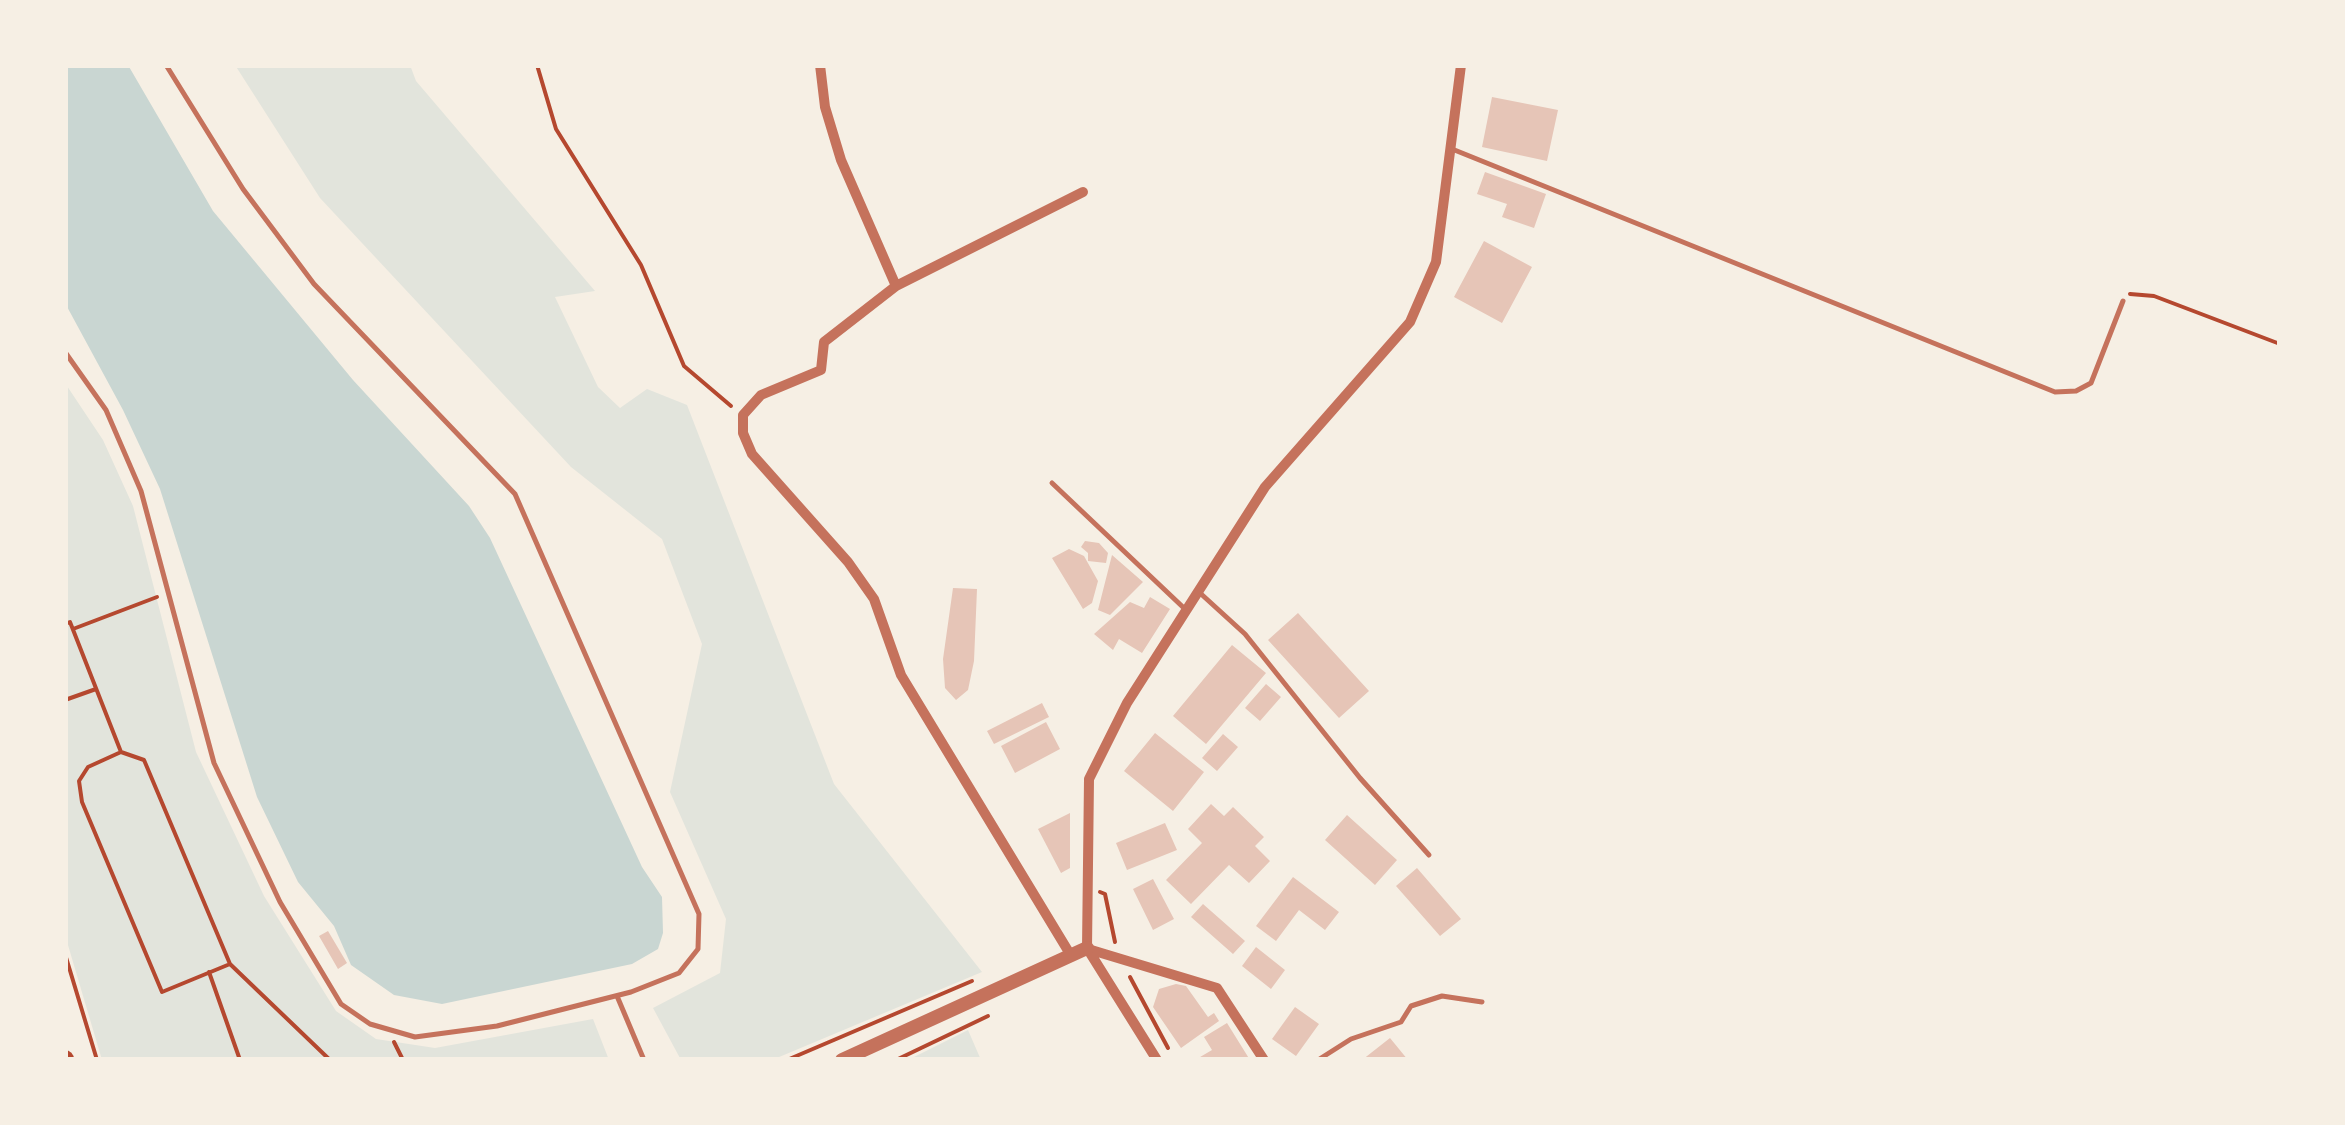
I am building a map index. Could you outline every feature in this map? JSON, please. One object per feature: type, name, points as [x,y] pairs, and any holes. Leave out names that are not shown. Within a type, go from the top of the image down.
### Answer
[{"type":"street","points":[[820,65],[825,107],[841,160],[896,286]]},
{"type":"street","points":[[1157,1060],[1088,948],[1089,780],[1127,703],[1265,487],[1410,322],[1436,262],[1461,65]]},
{"type":"street","points":[[1070,954],[901,675],[874,599],[848,562],[752,454],[743,433],[743,415],[761,394],[821,370],[824,342],[896,286],[1083,192]]},
{"type":"street","points":[[842,1060],[1088,948],[1217,988],[1264,1060]]},
{"type":"lane","points":[[65,352],[106,410],[141,492],[214,763],[280,902],[341,1004],[370,1024],[415,1036],[497,1026],[617,996],[679,973],[698,949],[700,914],[515,494],[314,284],[243,189],[166,65]]},
{"type":"lane","points":[[1452,149],[2055,392],[2076,391],[2091,383],[2123,301]]},
{"type":"lane","points":[[1052,483],[1186,610]]},
{"type":"lane","points":[[1198,591],[1245,634],[1360,778],[1429,855]]},
{"type":"lane","points":[[617,996],[644,1060]]},
{"type":"lane","points":[[1318,1060],[1352,1039],[1401,1022],[1412,1006],[1442,996],[1482,1002]]},
{"type":"path","points":[[537,65],[556,130],[641,266],[684,366],[743,415]]},
{"type":"path","points":[[2123,301],[2139,293],[2154,296],[2280,344]]},
{"type":"path","points":[[73,629],[170,592]]},
{"type":"path","points":[[65,624],[70,622],[120,752]]},
{"type":"path","points":[[65,700],[96,689]]},
{"type":"path","points":[[230,964],[162,992],[82,802],[79,781],[88,767],[120,752],[144,760],[230,964],[330,1060]]},
{"type":"path","points":[[65,954],[97,1060]]},
{"type":"path","points":[[209,972],[240,1060]]},
{"type":"path","points":[[1130,977],[1174,1060]]},
{"type":"path","points":[[787,1060],[972,980]]},
{"type":"path","points":[[896,1060],[988,1016]]},
{"type":"shaded area","points":[[65,65],[128,65],[213,211],[353,380],[469,506],[490,538],[642,867],[662,897],[663,933],[658,949],[632,964],[442,1004],[394,995],[351,965],[334,926],[298,882],[257,797],[160,489],[65,303]]},
{"type":"shaded area","points":[[235,65],[410,65],[416,81],[595,291],[555,297],[598,387],[620,408],[647,389],[687,405],[834,784],[982,972],[772,1060],[681,1060],[653,1008],[720,973],[726,919],[670,792],[702,644],[662,539],[571,467],[320,198]]},
{"type":"shaded area","points":[[65,383],[103,440],[133,506],[196,752],[264,896],[336,1011],[376,1039],[435,1048],[593,1019],[609,1060],[102,1060],[65,935]]},
{"type":"shaded area","points":[[968,1030],[981,1060],[908,1060]]},
{"type":"building","points":[[1492,97],[1558,110],[1547,161],[1482,147]]},
{"type":"building","points":[[1485,172],[1546,194],[1534,228],[1502,217],[1507,204],[1477,194]]},
{"type":"building","points":[[1484,241],[1532,267],[1502,323],[1454,297]]},
{"type":"building","points":[[1085,541],[1099,543],[1108,553],[1106,563],[1088,561],[1088,553],[1081,547]]},
{"type":"building","points":[[1069,549],[1084,556],[1098,581],[1092,603],[1083,609],[1052,558]]},
{"type":"building","points":[[1112,555],[1143,582],[1110,615],[1098,610]]},
{"type":"building","points":[[953,588],[977,589],[974,661],[968,690],[956,700],[945,688],[943,659]]},
{"type":"building","points":[[1150,597],[1170,609],[1142,653],[1119,639],[1113,650],[1094,634],[1130,602],[1144,608]]},
{"type":"building","points":[[1298,613],[1369,691],[1339,718],[1268,640]]},
{"type":"building","points":[[1232,645],[1266,673],[1206,744],[1173,716]]},
{"type":"building","points":[[1266,684],[1281,697],[1260,721],[1245,708]]},
{"type":"building","points":[[1042,703],[1049,717],[994,744],[987,731]]},
{"type":"building","points":[[1046,722],[1060,749],[1015,773],[1001,746]]},
{"type":"building","points":[[1155,733],[1204,772],[1173,811],[1124,771]]},
{"type":"building","points":[[1223,734],[1238,747],[1217,771],[1202,758]]},
{"type":"building","points":[[1211,804],[1224,816],[1233,807],[1264,837],[1255,846],[1270,861],[1249,883],[1229,865],[1191,904],[1166,880],[1202,843],[1188,829]]},
{"type":"building","points":[[1070,813],[1070,868],[1061,873],[1038,829]]},
{"type":"building","points":[[1347,815],[1397,860],[1375,885],[1325,840]]},
{"type":"building","points":[[1165,823],[1177,850],[1127,870],[1116,843]]},
{"type":"building","points":[[1417,868],[1461,919],[1440,936],[1396,886]]},
{"type":"building","points":[[1293,877],[1339,912],[1325,930],[1299,910],[1276,941],[1256,926]]},
{"type":"building","points":[[1153,879],[1174,919],[1153,930],[1133,889]]},
{"type":"building","points":[[1203,904],[1245,941],[1233,954],[1191,917]]},
{"type":"building","points":[[328,931],[347,963],[338,969],[319,936]]},
{"type":"building","points":[[1256,947],[1285,970],[1271,989],[1242,966]]},
{"type":"building","points":[[1176,984],[1186,986],[1208,1017],[1214,1013],[1219,1021],[1181,1048],[1153,1007],[1159,989]]},
{"type":"building","points":[[1295,1007],[1319,1024],[1296,1056],[1272,1039]]},
{"type":"building","points":[[1227,1023],[1250,1060],[1195,1060],[1212,1050],[1204,1037]]},
{"type":"building","points":[[1390,1038],[1408,1060],[1362,1060]]}]
